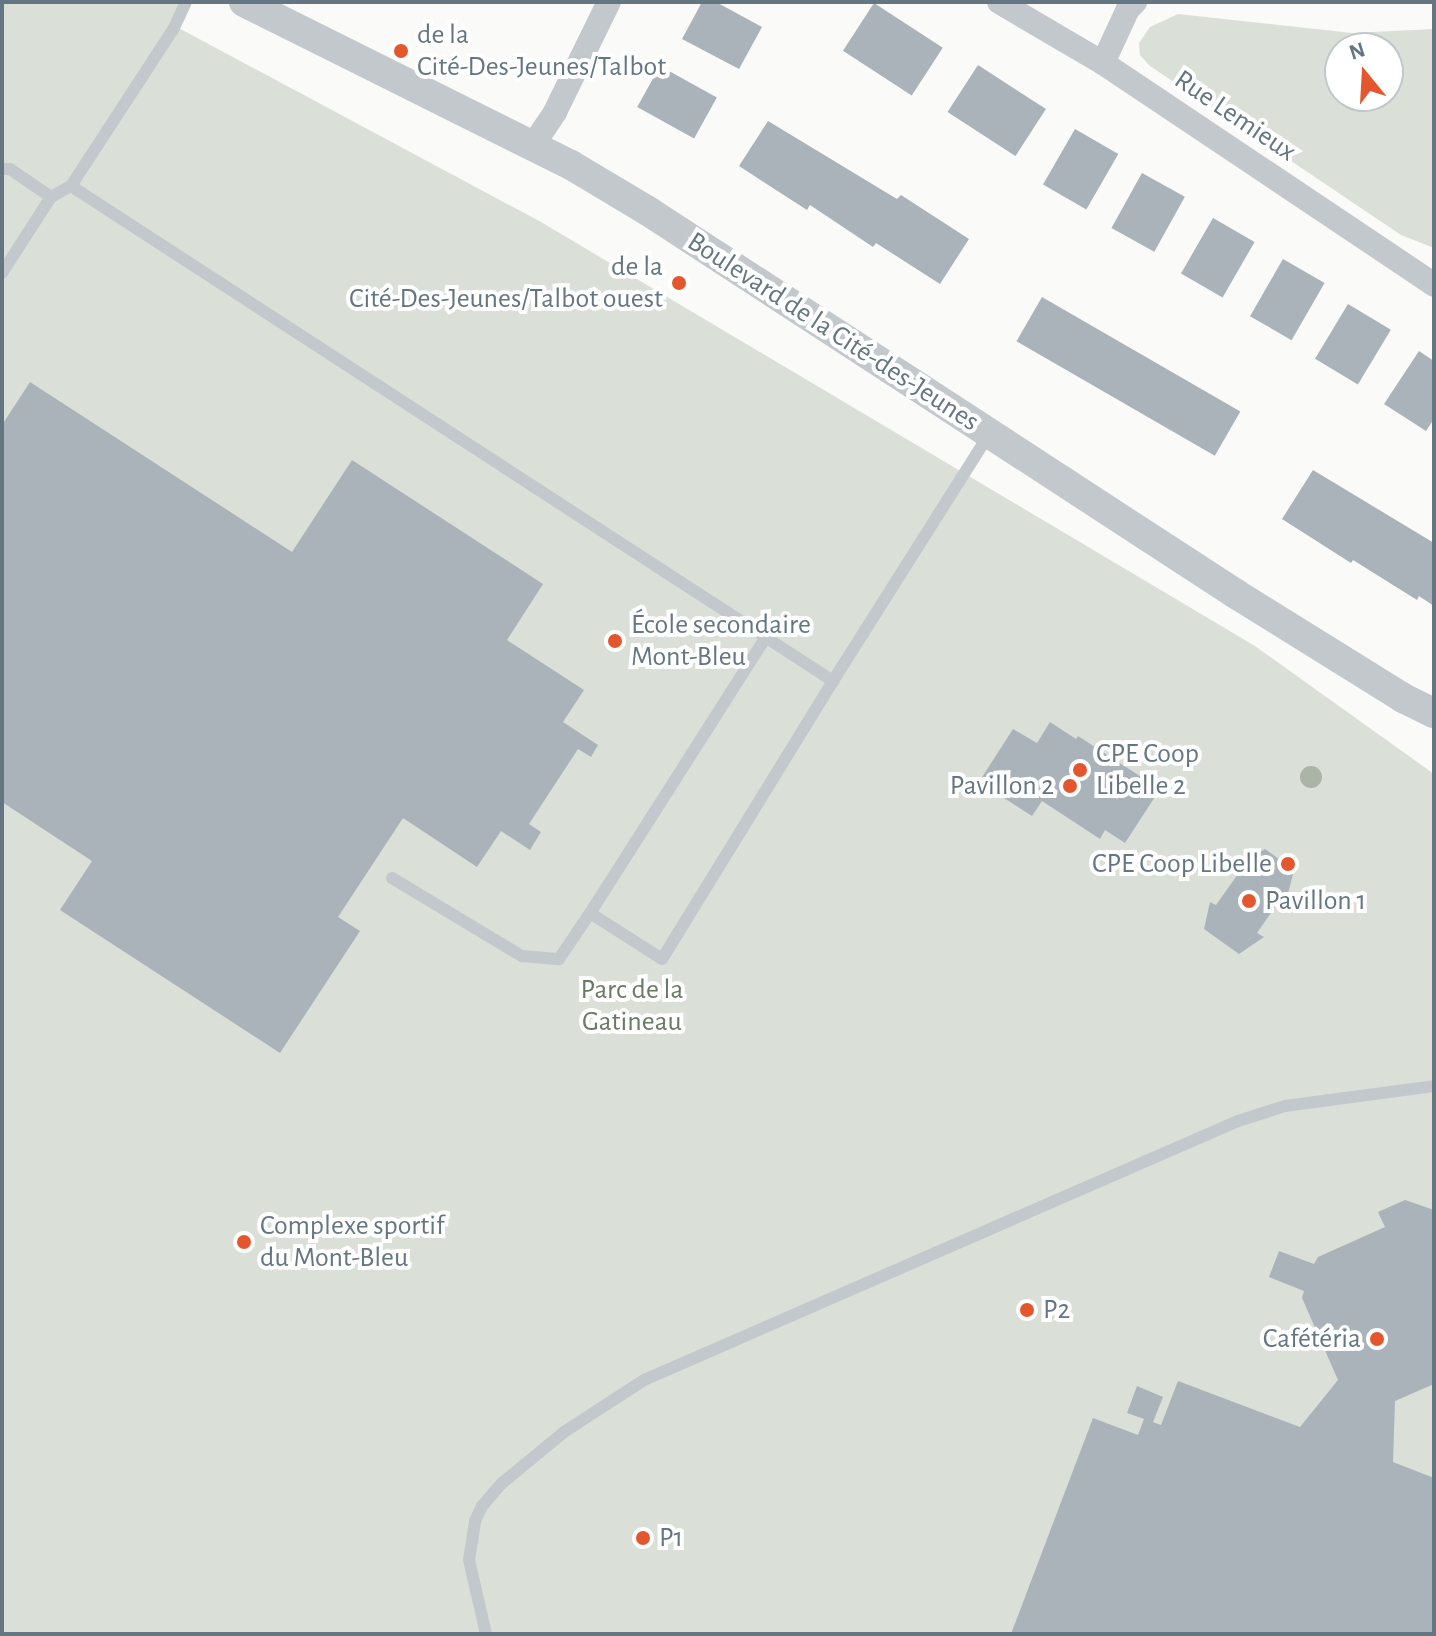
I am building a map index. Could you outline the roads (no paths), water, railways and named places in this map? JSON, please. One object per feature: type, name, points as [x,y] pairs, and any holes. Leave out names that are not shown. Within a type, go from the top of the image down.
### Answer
[{"type":"street","name":"Boulevard de la Cité-des-Jeunes","points":[[244,2],[533,145],[648,211],[989,434],[1403,698],[1434,713]]},
{"type":"street","points":[[533,145],[555,112],[609,2]]},
{"type":"street","name":"Rue Lemieux","points":[[999,2],[1103,63],[1434,285]]},
{"type":"street","points":[[1103,63],[1128,9],[1135,2]]},
{"type":"street","name":"Boulevard de la Cité-des-Jeunes","points":[[1403,698],[1434,724]]},
{"type":"lane","points":[[2,273],[51,197],[71,186],[174,28],[186,2]]},
{"type":"lane","points":[[2,169],[10,169],[51,197]]},
{"type":"lane","points":[[71,186],[833,681]]},
{"type":"lane","points":[[590,913],[662,959],[989,434]]},
{"type":"lane","points":[[392,878],[522,956],[559,959],[766,637]]},
{"type":"lane","points":[[486,1634],[469,1560],[475,1521],[482,1506],[501,1484],[564,1432],[644,1380],[1238,1121],[1285,1106],[1434,1086]]},
{"type":"place","name":"de la Cité-Des-Jeunes/Talbot","points":[[401,51]]},
{"type":"place","name":"de la Cité-Des-Jeunes/Talbot ouest","points":[[679,283]]},
{"type":"place","name":"École secondaire Mont-Bleu","points":[[615,641]]},
{"type":"place","name":"CPE Coop Libelle 2","points":[[1080,770]]},
{"type":"place","name":"Pavillon 2","points":[[1070,786]]},
{"type":"place","name":"CPE Coop Libelle","points":[[1288,864]]},
{"type":"place","name":"Pavillon 1","points":[[1249,901]]},
{"type":"place","name":"Complexe sportif du Mont-Bleu","points":[[244,1242]]},
{"type":"place","name":"P2","points":[[1027,1310]]},
{"type":"place","name":"Cafétéria","points":[[1377,1339]]},
{"type":"place","name":"P1","points":[[643,1538]]},
{"type":"park label","name":"Parc de la Gatineau","points":[[632,1006]]}]
